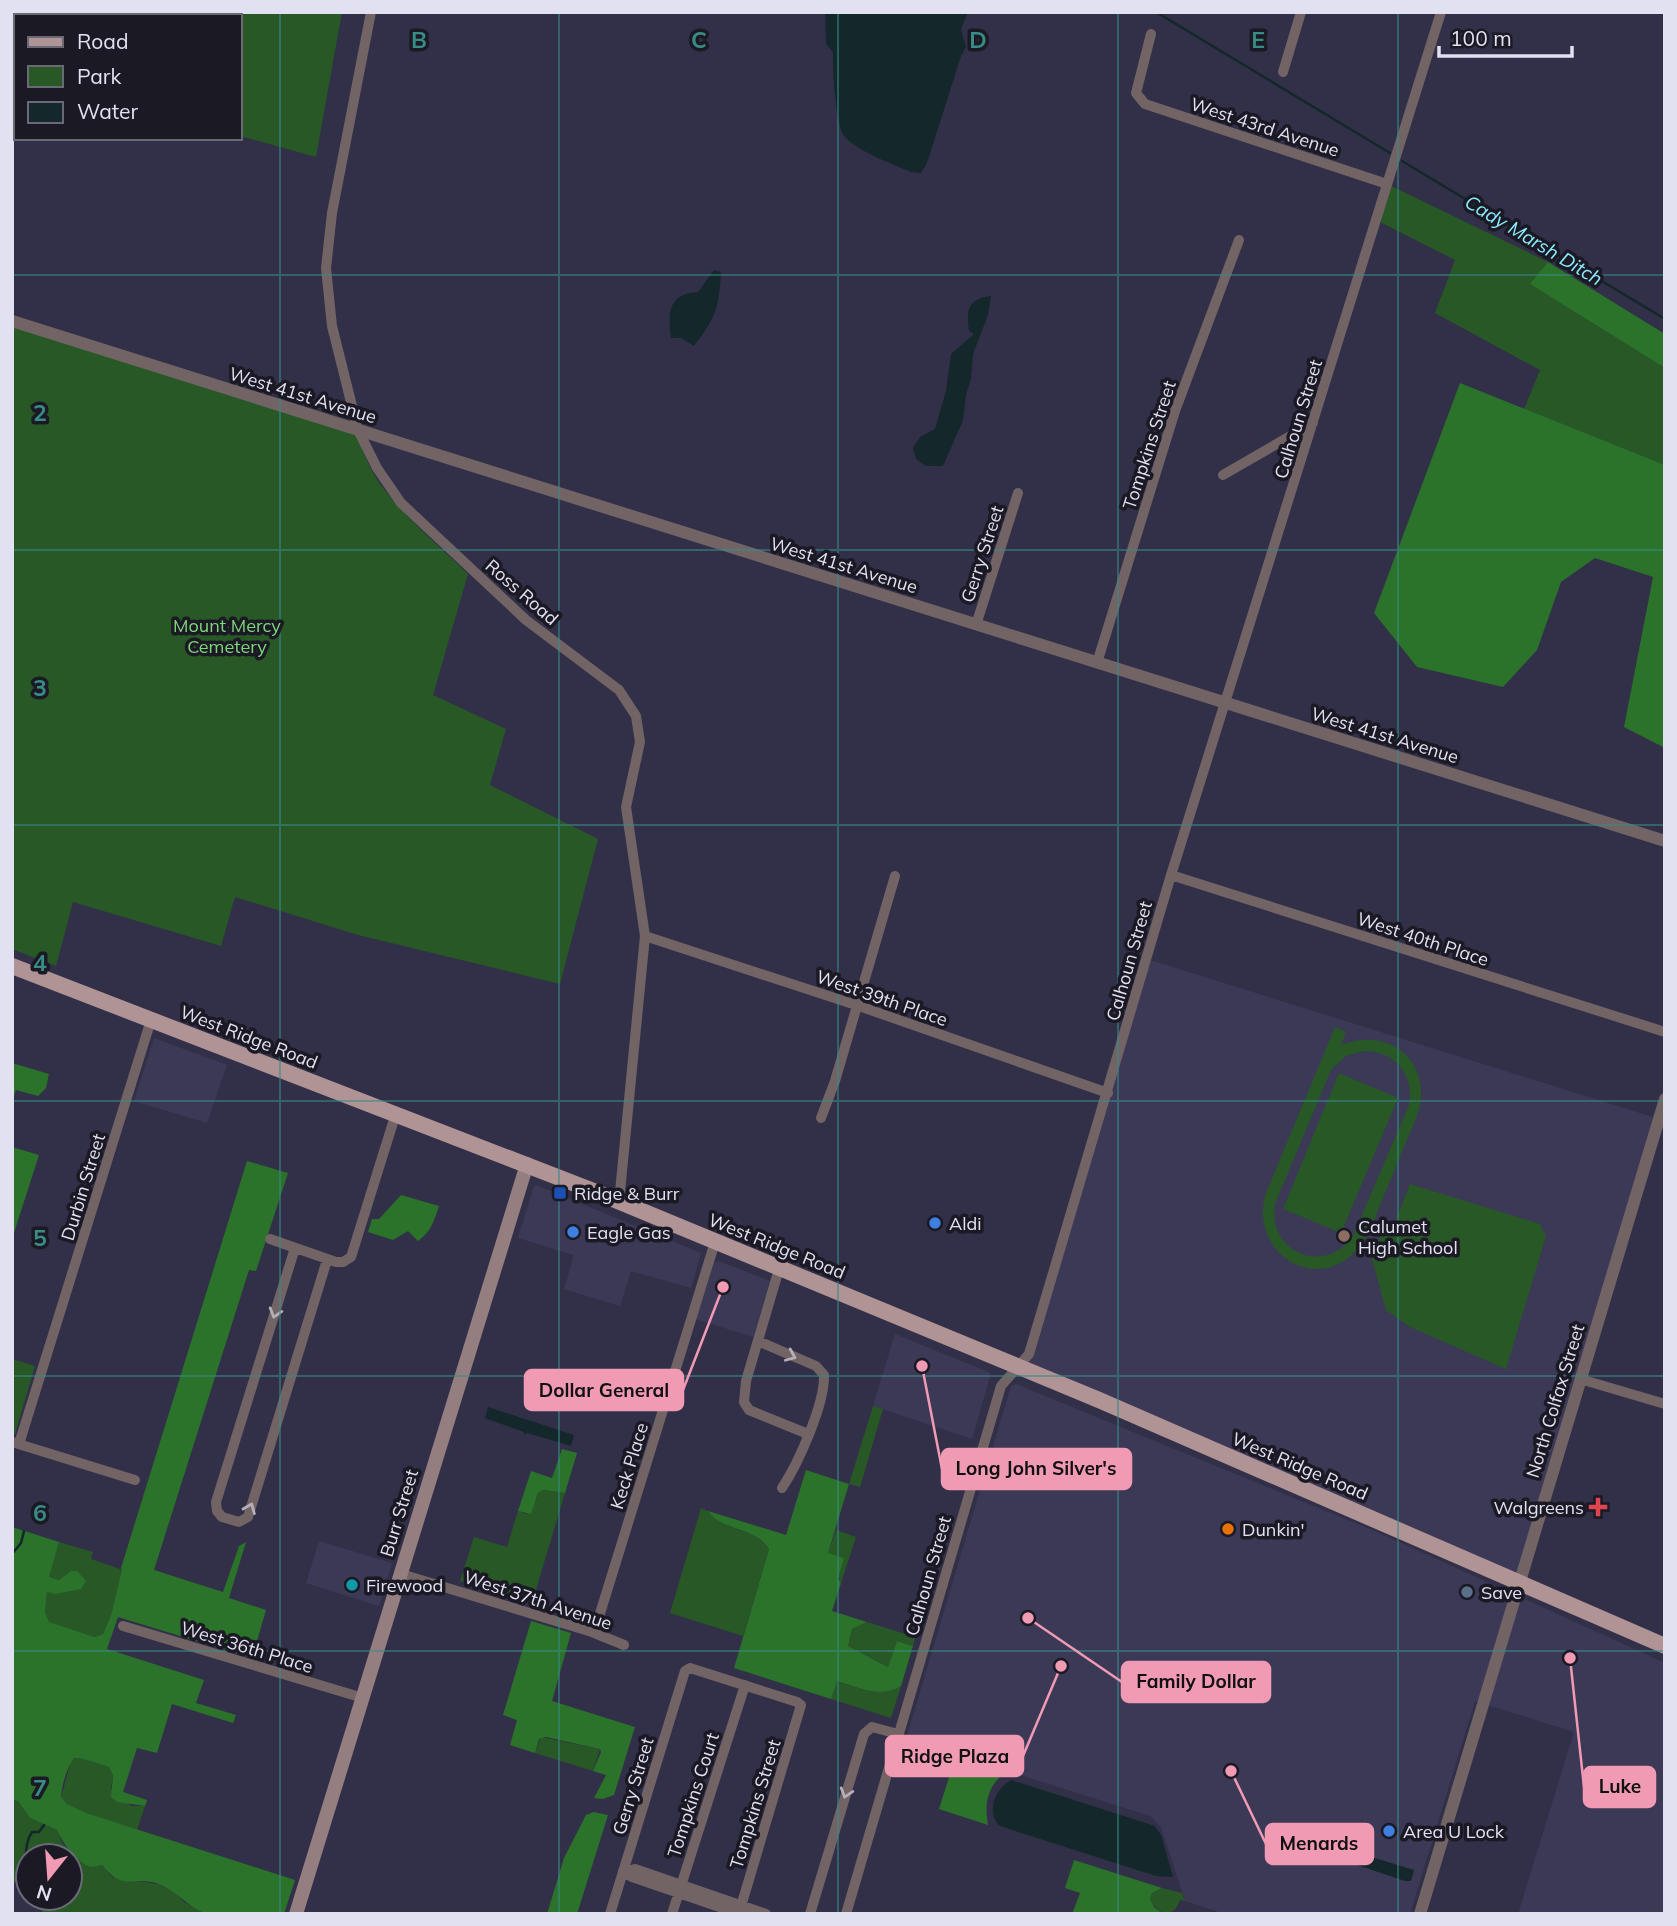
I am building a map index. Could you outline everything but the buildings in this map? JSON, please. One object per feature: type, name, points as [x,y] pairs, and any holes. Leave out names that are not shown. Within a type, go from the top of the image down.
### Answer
[{"type":"main road","name":"West Ridge Road","points":[[12,967],[527,1164],[1017,1366],[1665,1646]]},
{"type":"main road","name":"Burr Street","points":[[296,1914],[527,1164]]},
{"type":"street","name":"Ross Road","points":[[371,12],[332,213],[326,268],[332,326],[358,430],[377,468],[401,503],[526,620],[619,690],[636,716],[640,742],[626,807],[645,936],[619,1202]]},
{"type":"street","points":[[1283,72],[1301,12]]},
{"type":"street","name":"Calhoun Street","points":[[846,1914],[1001,1386],[1029,1354],[1171,875],[1441,12]]},
{"type":"street","name":"West 43rd Avenue","points":[[1151,34],[1136,93],[1145,104],[1387,184]]},
{"type":"street","name":"Tompkins Street","points":[[1097,663],[1175,411],[1239,240]]},
{"type":"street","name":"West 41st Avenue","points":[[12,321],[1665,841]]},
{"type":"street","points":[[1223,475],[1313,423]]},
{"type":"street","name":"Gerry Street","points":[[976,625],[1018,494]]},
{"type":"street","name":"West 40th Place","points":[[1171,875],[1665,1032]]},
{"type":"street","points":[[821,1118],[835,1081],[895,876]]},
{"type":"street","name":"West 39th Place","points":[[645,936],[856,1005],[1108,1093]]},
{"type":"street","name":"Durbin Street","points":[[16,1443],[151,1020]]},
{"type":"street","name":"North Colfax Street","points":[[1420,1914],[1665,1099]]},
{"type":"street","points":[[270,1238],[327,1260],[343,1262],[354,1251],[396,1113]]},
{"type":"street","name":"Keck Place","points":[[598,1620],[715,1242]]},
{"type":"street","points":[[295,1248],[216,1502],[217,1511],[224,1518],[239,1522],[245,1520],[249,1514],[327,1260]]},
{"type":"street","points":[[779,1269],[745,1385],[745,1406],[808,1434]]},
{"type":"street","points":[[758,1341],[816,1366],[823,1373],[823,1388],[808,1434],[797,1464],[782,1488]]},
{"type":"street","points":[[1580,1379],[1665,1404]]},
{"type":"street","points":[[16,1443],[135,1480]]},
{"type":"street","name":"West 37th Avenue","points":[[401,1574],[592,1632],[624,1645]]},
{"type":"street","name":"West 36th Place","points":[[123,1626],[363,1698]]},
{"type":"street","name":"Gerry Street","points":[[610,1914],[688,1668],[745,1685]]},
{"type":"street","name":"Tompkins Street","points":[[740,1911],[800,1704],[745,1685]]},
{"type":"street","name":"Tompkins Court","points":[[672,1914],[745,1685]]},
{"type":"street","points":[[810,1914],[863,1737],[868,1728],[898,1734]]},
{"type":"street","points":[[625,1871],[632,1877],[680,1889],[740,1911],[766,1914]]},
{"type":"shaded area","name":"Calumet High School","points":[[1147,959],[1659,1119],[1519,1581],[1017,1366],[1029,1354]]},
{"type":"shaded area","points":[[154,1038],[227,1065],[207,1123],[134,1101]]},
{"type":"shaded area","points":[[536,1185],[701,1253],[691,1288],[631,1271],[620,1306],[564,1289],[574,1255],[518,1238]]},
{"type":"shaded area","points":[[719,1261],[770,1281],[753,1337],[696,1319],[714,1263]]},
{"type":"shaded area","points":[[895,1334],[991,1373],[972,1439],[873,1406]]},
{"type":"shaded area","points":[[1016,1384],[1377,1532],[1665,1663],[1665,1914],[1518,1914],[1574,1732],[1475,1701],[1410,1914],[1225,1914],[1185,1901],[1161,1827],[1150,1816],[906,1739],[1011,1386]]},
{"type":"shaded area","points":[[319,1541],[392,1563],[379,1606],[306,1583]]},
{"type":"green space","points":[[12,12],[342,12],[316,157],[242,137],[242,14],[14,14],[14,36]]},
{"type":"green space","points":[[1387,184],[1548,262],[1531,284],[1665,368],[1665,465],[1524,409],[1540,370],[1435,313],[1455,260],[1376,220]]},
{"type":"green space","points":[[1548,262],[1665,334],[1665,368],[1530,284]]},
{"type":"green space","name":"Mount Mercy Cemetery","points":[[12,324],[356,435],[380,484],[422,531],[468,574],[433,695],[506,729],[490,785],[598,839],[560,984],[358,935],[235,897],[221,946],[73,902],[56,966],[12,949]]},
{"type":"green space","points":[[1460,383],[1665,465],[1663,747],[1624,727],[1653,577],[1595,558],[1561,582],[1537,650],[1503,687],[1417,667],[1374,613]]},
{"type":"green space","points":[[1335,1027],[1346,1032],[1341,1045],[1359,1040],[1376,1040],[1392,1045],[1404,1053],[1414,1065],[1420,1080],[1421,1097],[1417,1116],[1371,1228],[1355,1252],[1338,1264],[1320,1269],[1303,1267],[1288,1260],[1275,1248],[1266,1232],[1263,1213],[1266,1193]],"holes":[[[1364,1051],[1375,1052],[1393,1060],[1406,1075],[1409,1105],[1353,1236],[1341,1248],[1328,1255],[1300,1253],[1289,1246],[1280,1235],[1275,1221],[1275,1204],[1331,1070],[1346,1056]]]},
{"type":"green space","points":[[12,1063],[49,1074],[46,1088],[38,1096],[16,1090],[12,1101]]},
{"type":"green space","points":[[1339,1073],[1398,1098],[1341,1233],[1283,1209]]},
{"type":"green space","points":[[12,1147],[39,1155],[12,1239]]},
{"type":"green space","points":[[247,1161],[288,1173],[256,1271],[249,1270],[154,1570],[223,1592],[239,1546],[246,1542],[229,1598],[266,1610],[252,1658],[118,1617],[107,1649],[204,1680],[196,1703],[236,1715],[233,1723],[172,1704],[157,1753],[137,1748],[123,1792],[147,1800],[145,1806],[117,1802],[111,1797],[113,1776],[109,1767],[74,1758],[65,1777],[61,1797],[67,1804],[86,1813],[295,1880],[284,1914],[209,1914],[156,1883],[122,1881],[102,1865],[91,1867],[84,1864],[84,1842],[64,1842],[57,1830],[30,1818],[18,1801],[12,1800],[12,1527],[59,1542],[49,1577],[59,1580],[71,1571],[77,1571],[86,1581],[81,1589],[55,1594],[47,1592],[45,1612],[49,1622],[95,1637],[103,1634],[111,1615],[121,1568]]},
{"type":"green space","points":[[1410,1184],[1540,1224],[1546,1236],[1506,1369],[1410,1327],[1386,1310],[1371,1256],[1386,1226],[1395,1222]]},
{"type":"green space","points":[[401,1195],[439,1206],[426,1234],[418,1241],[408,1231],[393,1240],[368,1232],[372,1219],[379,1219]]},
{"type":"green space","points":[[12,1359],[35,1366],[15,1434],[12,1434]]},
{"type":"green space","points":[[873,1406],[883,1409],[860,1487],[849,1484]]},
{"type":"green space","points":[[562,1449],[577,1453],[565,1493],[543,1490],[538,1493],[531,1514],[518,1511],[531,1471],[552,1478]]},
{"type":"green space","points":[[806,1470],[849,1484],[828,1553],[844,1558],[838,1578],[841,1583],[832,1611],[867,1622],[852,1629],[848,1646],[888,1667],[897,1641],[913,1646],[901,1686],[893,1690],[869,1691],[837,1681],[831,1699],[734,1668],[769,1549],[756,1537],[721,1522],[708,1511],[786,1535]]},
{"type":"green space","points":[[543,1490],[565,1493],[532,1603],[460,1581],[474,1537],[507,1547],[518,1511],[527,1514],[538,1493]]},
{"type":"green space","points":[[701,1508],[721,1522],[755,1537],[769,1549],[743,1636],[670,1613]]},
{"type":"green space","points":[[836,1530],[856,1537],[841,1583],[828,1553]]},
{"type":"green space","points":[[59,1542],[93,1552],[91,1559],[123,1570],[103,1634],[96,1637],[49,1623],[45,1612],[47,1592],[70,1572],[59,1580],[48,1577]]},
{"type":"green space","points":[[531,1621],[571,1633],[552,1701],[635,1727],[614,1795],[603,1799],[594,1798],[606,1775],[593,1771],[600,1749],[546,1737],[539,1739],[535,1753],[510,1745],[517,1720],[503,1715]]},
{"type":"green space","points":[[867,1622],[915,1637],[913,1646],[897,1641],[888,1667],[848,1646],[852,1629]]},
{"type":"green space","points":[[836,1681],[877,1692],[901,1686],[891,1718],[831,1699]]},
{"type":"green space","points":[[541,1737],[600,1749],[593,1771],[535,1753]]},
{"type":"green space","points":[[956,1755],[1007,1771],[995,1782],[989,1794],[988,1825],[939,1809]]},
{"type":"green space","points":[[73,1758],[109,1767],[113,1776],[111,1788],[131,1806],[145,1806],[137,1830],[86,1814],[68,1805],[61,1798]]},
{"type":"green space","points":[[12,1800],[18,1801],[30,1818],[57,1830],[62,1842],[14,1842],[14,1883]]},
{"type":"green space","points":[[594,1812],[608,1815],[577,1914],[547,1914],[564,1858],[586,1815]]},
{"type":"green space","points":[[1074,1860],[1162,1888],[1152,1893],[1150,1899],[1154,1907],[1163,1914],[1072,1914],[1080,1893],[1065,1888]]},
{"type":"green space","points":[[84,1863],[91,1867],[102,1865],[112,1877],[158,1884],[206,1914],[43,1914],[84,1912]]},
{"type":"green space","points":[[1162,1888],[1182,1893],[1185,1901],[1180,1900],[1170,1913],[1161,1912],[1150,1899],[1152,1893]]},
{"type":"water","points":[[825,12],[968,12],[961,29],[966,47],[927,163],[921,173],[911,172],[874,156],[855,146],[843,134],[836,107],[833,52],[826,44]]},
{"type":"water","points":[[714,270],[721,272],[719,295],[715,312],[707,327],[694,346],[681,338],[671,338],[670,313],[675,301],[688,293],[698,292]]},
{"type":"water","points":[[991,296],[988,315],[973,354],[963,420],[943,466],[926,466],[916,459],[913,448],[920,437],[935,429],[946,391],[951,354],[974,334],[969,331],[970,306],[983,297]]},
{"type":"water","points":[[488,1407],[574,1435],[571,1446],[527,1433],[524,1435],[524,1432],[485,1418]]},
{"type":"water","points":[[1011,1780],[1155,1826],[1161,1835],[1173,1877],[1156,1876],[1000,1826],[993,1814],[994,1801],[1001,1789]]},
{"type":"water","points":[[1355,1852],[1414,1870],[1411,1881],[1348,1862],[1347,1854]]},
{"type":"waterway","name":"Cady Marsh Ditch","points":[[1156,12],[1390,153]]},
{"type":"waterway","name":"Cady Marsh Ditch","points":[[1402,161],[1665,319]]},
{"type":"waterway","points":[[12,1554],[21,1543],[24,1531]]},
{"type":"waterway","points":[[28,1842],[32,1832],[39,1832],[44,1825]]},
{"type":"place","name":"Ridge & Burr","points":[[560,1193]]},
{"type":"place","name":"Aldi","points":[[935,1223]]},
{"type":"place","name":"Eagle Gas","points":[[573,1232]]},
{"type":"place","name":"Calumet High School","points":[[1344,1236]]},
{"type":"place","name":"Dollar General","points":[[723,1287]]},
{"type":"place","name":"Long John Silver's","points":[[922,1366]]},
{"type":"place","name":"Walgreens","points":[[1598,1507]]},
{"type":"place","name":"Dunkin'","points":[[1228,1529]]},
{"type":"place","name":"Firewood","points":[[352,1585]]},
{"type":"place","name":"Save","points":[[1467,1592]]},
{"type":"place","name":"Family Dollar","points":[[1028,1618]]},
{"type":"place","name":"Luke","points":[[1570,1658]]},
{"type":"place","name":"Ridge Plaza","points":[[1061,1666]]},
{"type":"place","name":"Menards","points":[[1231,1771]]},
{"type":"place","name":"Area U Lock","points":[[1389,1831]]}]
